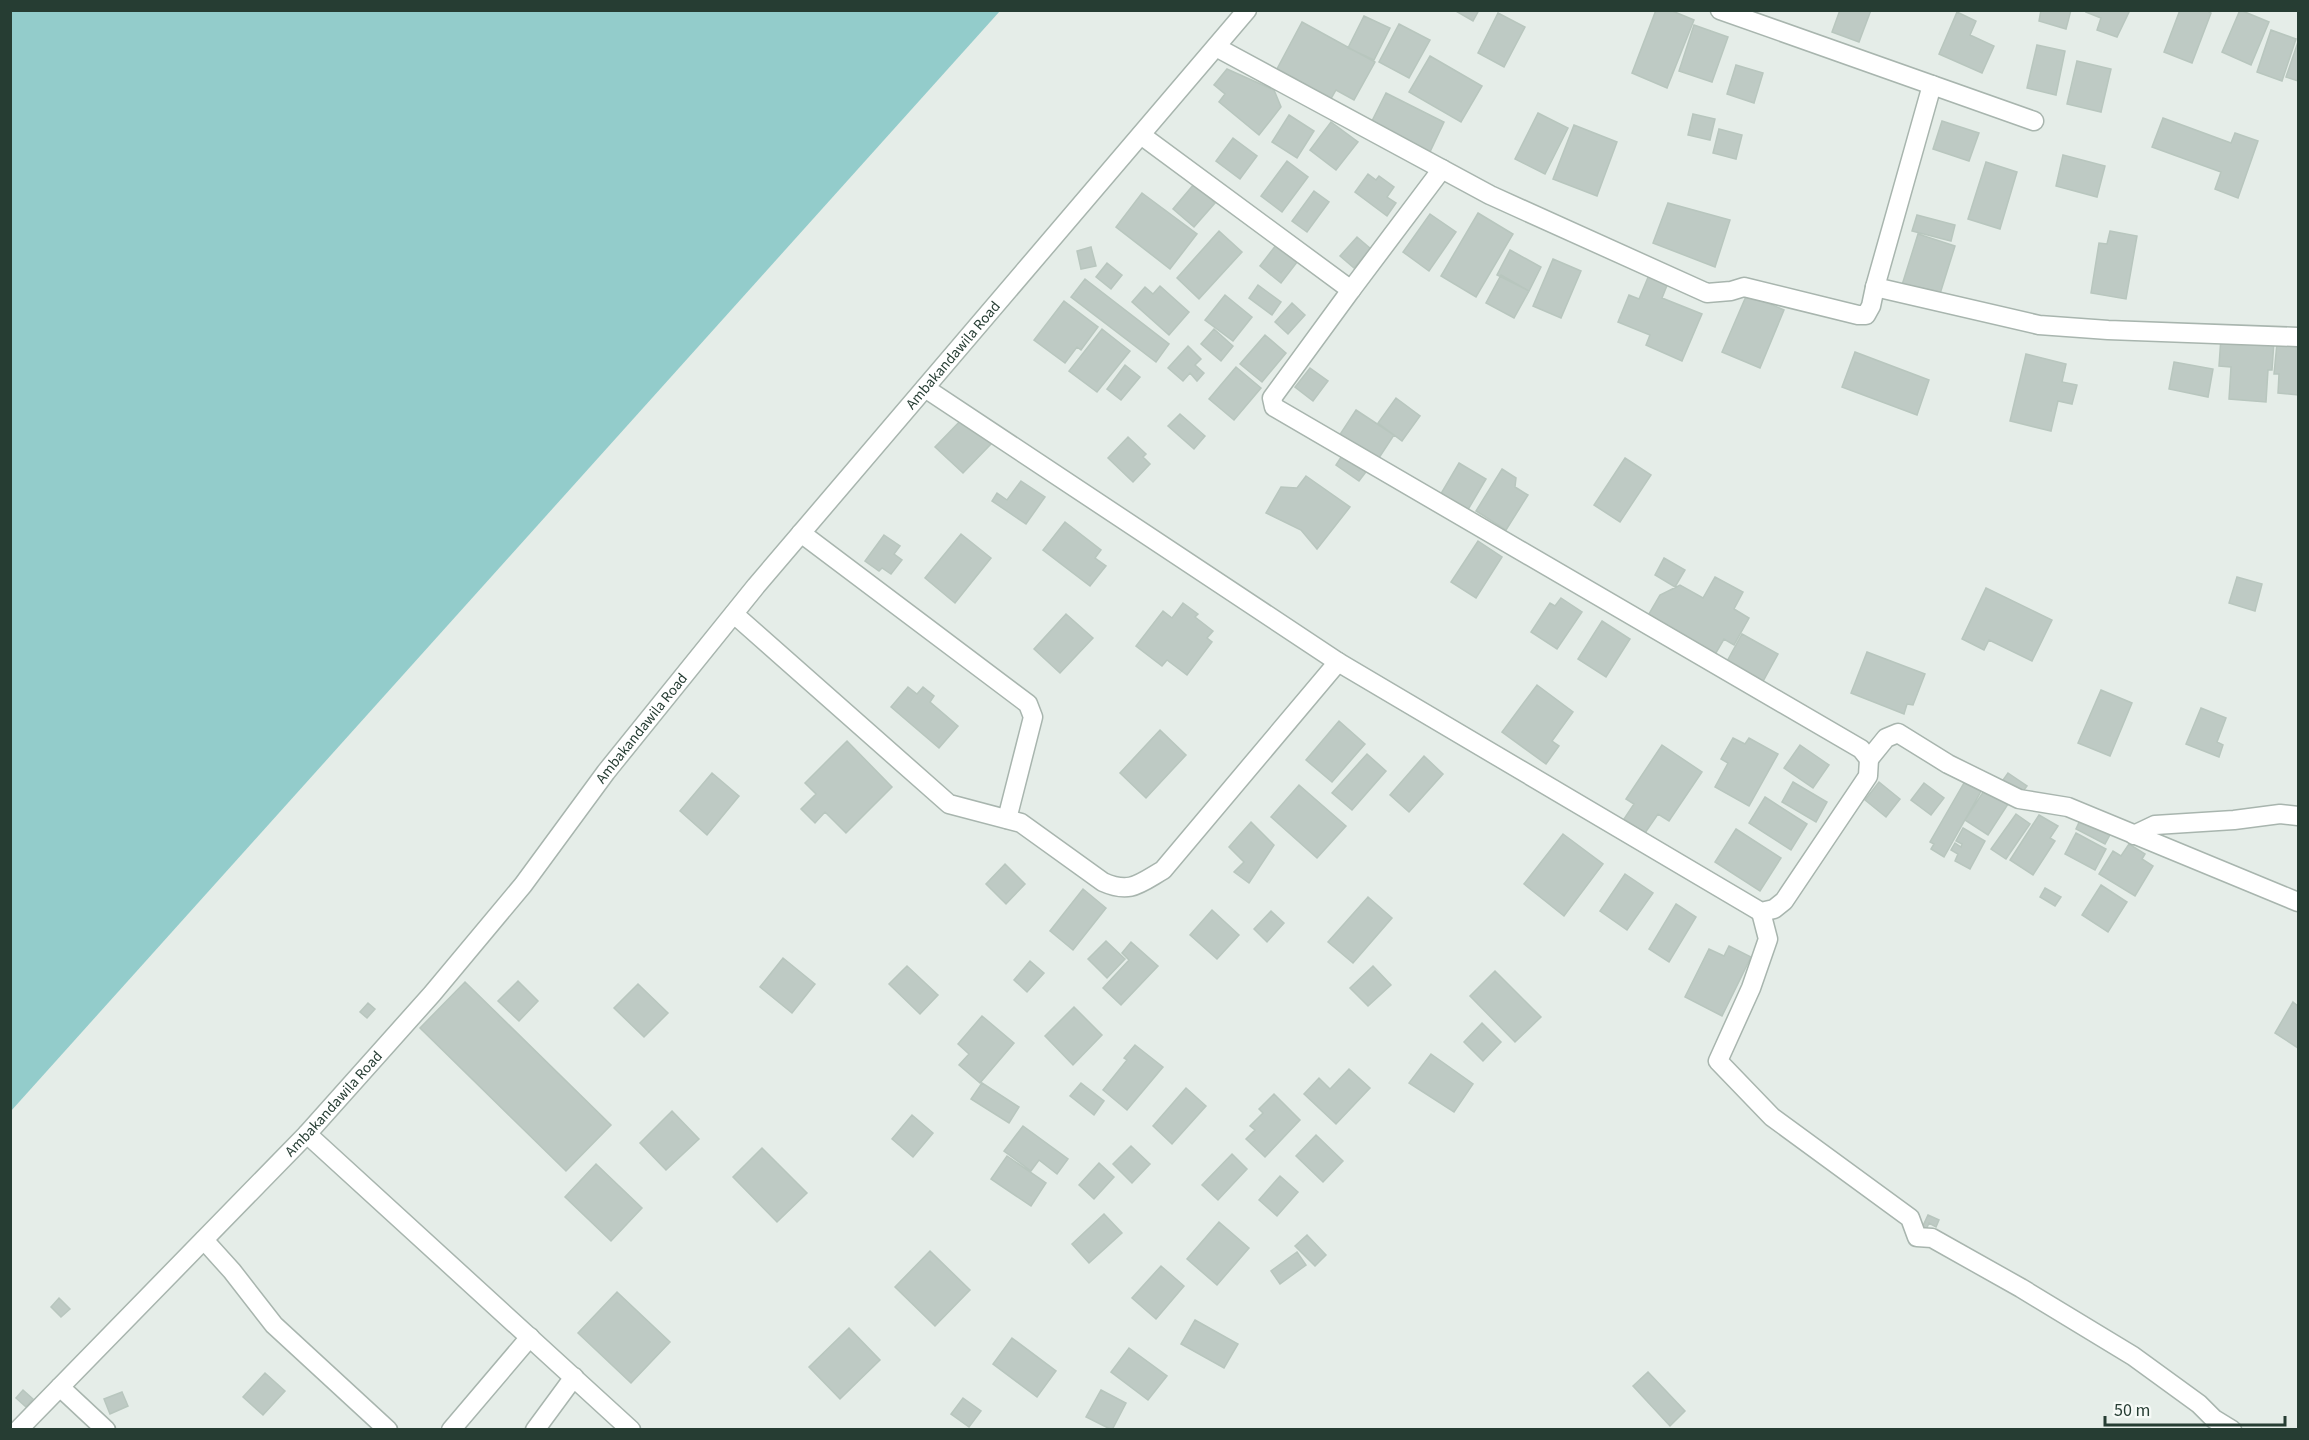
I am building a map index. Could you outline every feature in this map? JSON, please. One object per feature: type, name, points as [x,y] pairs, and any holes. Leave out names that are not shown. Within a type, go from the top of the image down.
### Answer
[{"type":"street","name":"Ambakandawila Road","points":[[18,1430],[307,1134],[432,994],[523,885],[606,772],[801,533],[1247,10]]},
{"type":"street","points":[[1720,10],[2034,121]]},
{"type":"street","points":[[1216,47],[1490,195],[1707,293],[1731,291],[1744,287],[1858,315],[1866,315],[1871,306],[1932,85]]},
{"type":"street","points":[[1141,135],[1351,290]]},
{"type":"street","points":[[1442,170],[1272,398],[1274,407],[1861,749],[1869,759]]},
{"type":"street","points":[[1875,287],[2039,325],[2108,330],[2298,337]]},
{"type":"street","points":[[925,388],[1338,662],[1761,912],[1774,909],[1784,901],[1868,776],[1869,759],[1886,738],[1898,733],[1948,764],[2019,799],[2068,807],[2298,902]]},
{"type":"street","points":[[801,533],[1028,704],[1033,717],[1007,819]]},
{"type":"street","points":[[734,614],[949,804],[1021,823],[1103,882],[1118,889],[1136,886],[1163,870],[1338,662]]},
{"type":"street","points":[[2134,835],[2155,825],[2234,820],[2280,814],[2298,816]]},
{"type":"street","points":[[1761,912],[1768,939],[1751,988],[1718,1061],[1772,1117],[1910,1218],[1917,1237],[1932,1238],[2133,1356],[2199,1404],[2214,1419],[2232,1430]]},
{"type":"street","points":[[307,1134],[631,1430]]},
{"type":"street","points":[[204,1240],[232,1271],[274,1325],[388,1430]]},
{"type":"street","points":[[451,1430],[530,1337]]},
{"type":"street","points":[[535,1430],[574,1377]]},
{"type":"street","points":[[60,1387],[106,1430]]},
{"type":"water","points":[[10,11],[1000,11],[11,1111]]},
{"type":"building","points":[[1454,10],[1479,10],[1473,21]]},
{"type":"building","points":[[1656,10],[1670,10],[1694,20],[1667,88],[1632,73]]},
{"type":"building","points":[[1840,10],[1871,10],[1859,42],[1832,32]]},
{"type":"building","points":[[2041,10],[2071,10],[2066,29],[2039,21]]},
{"type":"building","points":[[2087,10],[2130,10],[2117,37],[2097,30],[2101,18],[2086,12]]},
{"type":"building","points":[[2180,10],[2206,10],[2211,13],[2192,63],[2164,52]]},
{"type":"building","points":[[2240,10],[2269,22],[2251,65],[2222,52]]},
{"type":"building","points":[[1957,12],[1976,21],[1970,35],[1994,46],[1982,73],[1939,54]]},
{"type":"building","points":[[1498,13],[1525,27],[1504,67],[1478,53]]},
{"type":"building","points":[[1364,16],[1390,28],[1374,60],[1348,48]]},
{"type":"building","points":[[1302,22],[1375,62],[1354,100],[1336,90],[1328,104],[1302,90],[1305,84],[1277,69]]},
{"type":"building","points":[[1399,24],[1430,40],[1409,78],[1379,62]]},
{"type":"building","points":[[1694,25],[1728,37],[1712,82],[1679,71]]},
{"type":"building","points":[[2271,30],[2296,39],[2282,81],[2257,72]]},
{"type":"building","points":[[2298,42],[2298,81],[2286,77]]},
{"type":"building","points":[[2037,45],[2065,51],[2056,95],[2027,88]]},
{"type":"building","points":[[1430,56],[1482,86],[1461,122],[1409,92]]},
{"type":"building","points":[[2077,61],[2111,69],[2101,112],[2067,104]]},
{"type":"building","points":[[1736,65],[1763,73],[1754,103],[1727,94]]},
{"type":"building","points":[[1227,69],[1274,90],[1281,107],[1259,135],[1219,102],[1225,94],[1214,85]]},
{"type":"building","points":[[1386,93],[1444,122],[1429,154],[1370,125]]},
{"type":"building","points":[[1538,113],[1568,128],[1545,174],[1515,159]]},
{"type":"building","points":[[1693,114],[1715,119],[1710,140],[1688,135]]},
{"type":"building","points":[[1289,115],[1314,131],[1297,158],[1272,142]]},
{"type":"building","points":[[2163,118],[2231,143],[2235,133],[2258,141],[2238,198],[2215,189],[2221,172],[2152,147]]},
{"type":"building","points":[[1942,121],[1979,133],[1969,161],[1933,149]]},
{"type":"building","points":[[1331,122],[1358,142],[1336,170],[1310,150]]},
{"type":"building","points":[[1574,125],[1617,142],[1597,196],[1553,179]]},
{"type":"building","points":[[1719,129],[1742,135],[1736,159],[1713,153]]},
{"type":"building","points":[[1233,138],[1257,156],[1240,179],[1216,161]]},
{"type":"building","points":[[2063,155],[2105,166],[2097,197],[2056,186]]},
{"type":"building","points":[[1287,161],[1308,177],[1282,212],[1261,196]]},
{"type":"building","points":[[1986,162],[2017,172],[2000,229],[1968,219]]},
{"type":"building","points":[[1368,174],[1376,180],[1379,176],[1394,187],[1387,197],[1396,203],[1387,216],[1355,192]]},
{"type":"building","points":[[1194,184],[1215,203],[1194,227],[1173,209]]},
{"type":"building","points":[[1314,191],[1329,202],[1307,232],[1292,221]]},
{"type":"building","points":[[1142,193],[1197,234],[1170,269],[1116,227]]},
{"type":"building","points":[[1668,203],[1730,220],[1715,267],[1653,243]]},
{"type":"building","points":[[1478,213],[1513,234],[1476,297],[1441,276]]},
{"type":"building","points":[[1430,214],[1456,232],[1429,271],[1403,252]]},
{"type":"building","points":[[1917,215],[1955,225],[1951,241],[1912,231]]},
{"type":"building","points":[[1219,231],[1242,252],[1199,299],[1177,278]]},
{"type":"building","points":[[2110,231],[2137,236],[2126,299],[2091,293],[2099,243],[2107,244]]},
{"type":"building","points":[[1918,234],[1955,246],[1939,297],[1902,285]]},
{"type":"building","points":[[1357,237],[1371,249],[1354,268],[1340,256]]},
{"type":"building","points":[[1276,245],[1297,262],[1281,283],[1260,266]]},
{"type":"building","points":[[1091,247],[1096,266],[1081,269],[1077,251]]},
{"type":"building","points":[[1510,250],[1541,267],[1529,291],[1497,275]]},
{"type":"building","points":[[1553,259],[1581,271],[1561,318],[1533,306]]},
{"type":"building","points":[[1107,263],[1122,275],[1111,289],[1096,277]]},
{"type":"building","points":[[1501,275],[1529,291],[1514,318],[1486,303]]},
{"type":"building","points":[[1649,275],[1668,283],[1662,298],[1702,314],[1682,361],[1646,345],[1650,335],[1618,322],[1629,295],[1639,299]]},
{"type":"building","points":[[1085,279],[1169,344],[1156,362],[1071,297]]},
{"type":"building","points":[[1258,285],[1281,302],[1272,315],[1249,298]]},
{"type":"building","points":[[1160,286],[1189,312],[1169,335],[1132,302],[1145,287],[1153,294]]},
{"type":"building","points":[[1747,294],[1784,310],[1760,368],[1722,352]]},
{"type":"building","points":[[1225,295],[1252,317],[1233,341],[1205,320]]},
{"type":"building","points":[[1064,301],[1098,327],[1081,350],[1077,347],[1065,363],[1034,340]]},
{"type":"building","points":[[1292,303],[1305,315],[1288,334],[1275,322]]},
{"type":"building","points":[[1102,329],[1130,351],[1097,392],[1069,371]]},
{"type":"building","points":[[1214,329],[1233,346],[1221,361],[1201,344]]},
{"type":"building","points":[[1265,335],[1286,353],[1262,382],[1240,364]]},
{"type":"building","points":[[2221,337],[2274,341],[2272,370],[2268,370],[2266,402],[2229,399],[2231,367],[2219,366]]},
{"type":"building","points":[[2277,343],[2298,345],[2298,395],[2278,393],[2279,374],[2274,374]]},
{"type":"building","points":[[1188,346],[1201,359],[1195,365],[1204,373],[1197,381],[1190,373],[1183,381],[1168,368]]},
{"type":"building","points":[[1855,352],[1929,380],[1917,415],[1842,387]]},
{"type":"building","points":[[2026,354],[2066,364],[2062,382],[2077,385],[2072,404],[2058,401],[2051,431],[2010,421]]},
{"type":"building","points":[[2174,362],[2213,369],[2208,397],[2169,389]]},
{"type":"building","points":[[1125,365],[1140,377],[1121,400],[1107,389]]},
{"type":"building","points":[[1236,367],[1261,388],[1234,420],[1209,399]]},
{"type":"building","points":[[1310,368],[1328,381],[1313,401],[1295,387]]},
{"type":"building","points":[[1396,398],[1420,416],[1402,441],[1378,423]]},
{"type":"building","points":[[1356,410],[1394,435],[1375,464],[1337,439]]},
{"type":"building","points":[[1180,414],[1205,436],[1194,449],[1168,426]]},
{"type":"building","points":[[965,416],[992,443],[963,473],[935,447]]},
{"type":"building","points":[[1128,437],[1146,454],[1143,457],[1150,464],[1133,482],[1108,458]]},
{"type":"building","points":[[1345,451],[1369,468],[1359,481],[1336,465]]},
{"type":"building","points":[[1625,458],[1651,475],[1620,522],[1594,505]]},
{"type":"building","points":[[1459,463],[1486,479],[1466,513],[1439,497]]},
{"type":"building","points":[[1502,469],[1516,478],[1515,487],[1528,495],[1506,530],[1476,511]]},
{"type":"building","points":[[1306,476],[1350,507],[1317,549],[1301,530],[1266,513],[1281,487],[1297,488]]},
{"type":"building","points":[[1021,481],[1045,497],[1026,524],[992,501],[997,493],[1007,500]]},
{"type":"building","points":[[1065,522],[1101,550],[1095,558],[1106,566],[1090,586],[1043,550]]},
{"type":"building","points":[[961,534],[991,558],[955,603],[925,578]]},
{"type":"building","points":[[884,535],[900,546],[894,554],[902,560],[891,574],[882,568],[879,571],[865,561]]},
{"type":"building","points":[[1478,541],[1502,557],[1476,598],[1451,582]]},
{"type":"building","points":[[1664,558],[1685,570],[1675,587],[1655,575]]},
{"type":"building","points":[[1715,577],[1743,592],[1734,609],[1749,618],[1734,645],[1724,639],[1713,658],[1646,619],[1660,595],[1680,585],[1703,598]]},
{"type":"building","points":[[2237,577],[2262,584],[2255,611],[2229,603]]},
{"type":"building","points":[[1986,588],[2052,620],[2032,661],[1989,640],[1984,650],[1962,639]]},
{"type":"building","points":[[1561,598],[1582,612],[1557,649],[1531,632],[1550,603],[1555,606]]},
{"type":"building","points":[[1183,603],[1198,614],[1195,617],[1213,631],[1207,638],[1212,642],[1187,675],[1167,660],[1162,666],[1136,646],[1163,611],[1172,618]]},
{"type":"building","points":[[1066,614],[1093,638],[1060,673],[1034,649]]},
{"type":"building","points":[[1602,621],[1630,639],[1606,677],[1578,659]]},
{"type":"building","points":[[1742,634],[1778,654],[1761,685],[1725,665]]},
{"type":"building","points":[[1867,652],[1925,674],[1913,705],[1907,704],[1904,714],[1851,693]]},
{"type":"building","points":[[1537,685],[1573,712],[1552,741],[1559,746],[1546,764],[1502,732]]},
{"type":"building","points":[[908,687],[917,694],[923,687],[934,696],[930,702],[958,726],[939,748],[891,707]]},
{"type":"building","points":[[2101,690],[2132,703],[2110,756],[2078,743]]},
{"type":"building","points":[[2201,708],[2226,718],[2217,742],[2223,745],[2219,757],[2186,744]]},
{"type":"building","points":[[1339,721],[1365,744],[1332,782],[1306,760]]},
{"type":"building","points":[[1160,730],[1186,755],[1146,798],[1120,773]]},
{"type":"building","points":[[1733,738],[1745,744],[1749,738],[1778,754],[1749,806],[1715,787],[1728,763],[1721,759]]},
{"type":"building","points":[[847,741],[892,787],[846,833],[825,812],[815,823],[801,809],[816,794],[805,783]]},
{"type":"building","points":[[1662,745],[1702,772],[1669,821],[1658,814],[1645,833],[1624,819],[1634,804],[1626,799]]},
{"type":"building","points":[[1800,745],[1829,765],[1813,788],[1784,768]]},
{"type":"building","points":[[1367,754],[1386,771],[1352,810],[1332,793]]},
{"type":"building","points":[[1424,756],[1443,774],[1409,812],[1390,795]]},
{"type":"building","points":[[712,773],[739,796],[707,835],[680,811]]},
{"type":"building","points":[[2008,773],[2027,786],[2021,794],[2003,780]]},
{"type":"building","points":[[1968,776],[1984,786],[1944,857],[1931,849],[1934,844],[1930,842]]},
{"type":"building","points":[[1793,782],[1827,802],[1816,822],[1782,802]]},
{"type":"building","points":[[1879,782],[1900,799],[1886,817],[1865,800]]},
{"type":"building","points":[[1924,783],[1944,798],[1931,815],[1911,800]]},
{"type":"building","points":[[1299,785],[1346,826],[1317,858],[1271,817]]},
{"type":"building","points":[[1987,786],[2010,801],[1988,835],[1965,820]]},
{"type":"building","points":[[1765,797],[1807,824],[1791,850],[1749,823]]},
{"type":"building","points":[[2016,814],[2030,824],[2006,859],[1991,849]]},
{"type":"building","points":[[2039,815],[2058,826],[2050,838],[2055,841],[2033,875],[2010,860]]},
{"type":"building","points":[[2082,816],[2112,831],[2105,844],[2076,829]]},
{"type":"building","points":[[1251,822],[1274,845],[1249,883],[1234,872],[1244,862],[1229,847]]},
{"type":"building","points":[[1963,828],[1985,841],[1970,869],[1955,861],[1958,854],[1951,850],[1955,843],[1961,847],[1962,844],[1956,841]]},
{"type":"building","points":[[1736,829],[1781,858],[1760,891],[1715,862]]},
{"type":"building","points":[[2076,833],[2106,849],[2095,870],[2065,854]]},
{"type":"building","points":[[1563,834],[1603,864],[1564,916],[1524,884]]},
{"type":"building","points":[[2129,844],[2145,854],[2142,859],[2153,866],[2135,896],[2099,874],[2113,851],[2121,856]]},
{"type":"building","points":[[1005,864],[1025,884],[1006,904],[986,884]]},
{"type":"building","points":[[1625,874],[1653,893],[1627,930],[1600,911]]},
{"type":"building","points":[[2101,885],[2127,902],[2108,932],[2082,915]]},
{"type":"building","points":[[2045,888],[2061,897],[2055,906],[2040,897]]},
{"type":"building","points":[[1083,889],[1106,908],[1073,950],[1050,931]]},
{"type":"building","points":[[1368,897],[1392,918],[1353,963],[1328,942]]},
{"type":"building","points":[[1676,904],[1696,917],[1669,962],[1649,949]]},
{"type":"building","points":[[1212,910],[1239,935],[1217,959],[1190,935]]},
{"type":"building","points":[[1271,911],[1284,923],[1267,942],[1254,929]]},
{"type":"building","points":[[1106,941],[1125,959],[1107,978],[1088,959]]},
{"type":"building","points":[[1131,942],[1158,966],[1121,1005],[1103,988],[1129,960],[1122,953]]},
{"type":"building","points":[[1729,946],[1751,957],[1722,1016],[1685,997],[1709,949],[1724,956]]},
{"type":"building","points":[[783,958],[815,984],[792,1013],[760,987]]},
{"type":"building","points":[[1030,961],[1044,973],[1027,992],[1014,980]]},
{"type":"building","points":[[907,966],[938,995],[920,1014],[889,984]]},
{"type":"building","points":[[1373,966],[1391,985],[1368,1006],[1350,988]]},
{"type":"building","points":[[1495,971],[1541,1017],[1515,1042],[1470,996]]},
{"type":"building","points":[[518,981],[538,1001],[519,1021],[498,1001]]},
{"type":"building","points":[[465,982],[611,1125],[566,1171],[420,1028]]},
{"type":"building","points":[[638,984],[668,1013],[644,1037],[614,1008]]},
{"type":"building","points":[[2293,1002],[2298,1006],[2298,1048],[2275,1033]]},
{"type":"building","points":[[368,1003],[375,1009],[367,1018],[360,1012]]},
{"type":"building","points":[[1074,1007],[1102,1035],[1073,1065],[1045,1036]]},
{"type":"building","points":[[982,1016],[1014,1043],[980,1083],[959,1065],[969,1054],[958,1044]]},
{"type":"building","points":[[1482,1023],[1501,1042],[1483,1061],[1464,1042]]},
{"type":"building","points":[[1135,1045],[1163,1067],[1127,1110],[1103,1090],[1127,1060],[1124,1058]]},
{"type":"building","points":[[1431,1054],[1473,1084],[1454,1112],[1409,1083]]},
{"type":"building","points":[[1349,1069],[1370,1088],[1336,1124],[1304,1094],[1319,1078],[1330,1089]]},
{"type":"building","points":[[982,1083],[1019,1107],[1009,1123],[971,1099]]},
{"type":"building","points":[[1081,1083],[1104,1101],[1094,1115],[1070,1096]]},
{"type":"building","points":[[1186,1088],[1206,1106],[1172,1144],[1153,1126]]},
{"type":"building","points":[[1274,1094],[1300,1120],[1265,1157],[1246,1139],[1255,1130],[1250,1126],[1263,1113],[1259,1109]]},
{"type":"building","points":[[672,1111],[699,1139],[666,1170],[640,1143]]},
{"type":"building","points":[[912,1115],[933,1133],[913,1157],[892,1139]]},
{"type":"building","points":[[1023,1126],[1068,1159],[1057,1174],[1039,1160],[1031,1171],[1004,1151]]},
{"type":"building","points":[[1316,1135],[1343,1161],[1323,1182],[1296,1156]]},
{"type":"building","points":[[1131,1146],[1150,1164],[1132,1183],[1113,1164]]},
{"type":"building","points":[[762,1148],[807,1193],[777,1222],[733,1177]]},
{"type":"building","points":[[1232,1154],[1247,1169],[1218,1200],[1202,1185]]},
{"type":"building","points":[[1007,1156],[1046,1183],[1031,1206],[991,1179]]},
{"type":"building","points":[[1099,1163],[1114,1177],[1094,1199],[1079,1185]]},
{"type":"building","points":[[596,1164],[642,1208],[611,1241],[565,1197]]},
{"type":"building","points":[[1280,1176],[1298,1192],[1277,1216],[1259,1200]]},
{"type":"building","points":[[1104,1214],[1122,1233],[1089,1263],[1072,1244]]},
{"type":"building","points":[[1928,1215],[1939,1220],[1936,1227],[1929,1223],[1926,1230],[1922,1228]]},
{"type":"building","points":[[1219,1222],[1249,1248],[1217,1285],[1187,1259]]},
{"type":"building","points":[[1307,1235],[1326,1255],[1315,1266],[1295,1246]]},
{"type":"building","points":[[930,1251],[970,1290],[935,1326],[895,1287]]},
{"type":"building","points":[[1297,1252],[1306,1265],[1280,1284],[1271,1271]]},
{"type":"building","points":[[1161,1266],[1184,1286],[1156,1319],[1132,1298]]},
{"type":"building","points":[[617,1292],[670,1342],[631,1383],[578,1333]]},
{"type":"building","points":[[59,1298],[70,1309],[61,1317],[51,1307]]},
{"type":"building","points":[[1195,1320],[1238,1344],[1224,1368],[1181,1344]]},
{"type":"building","points":[[849,1328],[880,1360],[840,1399],[809,1367]]},
{"type":"building","points":[[1012,1338],[1056,1371],[1037,1397],[993,1364]]},
{"type":"building","points":[[1129,1348],[1167,1376],[1148,1400],[1111,1372]]},
{"type":"building","points":[[1648,1372],[1685,1411],[1670,1426],[1633,1386]]},
{"type":"building","points":[[265,1373],[285,1391],[263,1415],[243,1397]]},
{"type":"building","points":[[23,1390],[33,1399],[26,1407],[16,1398]]},
{"type":"building","points":[[1101,1390],[1126,1403],[1112,1430],[1086,1417]]},
{"type":"building","points":[[122,1392],[128,1406],[110,1414],[104,1399]]},
{"type":"building","points":[[963,1398],[981,1411],[969,1427],[951,1414]]}]
